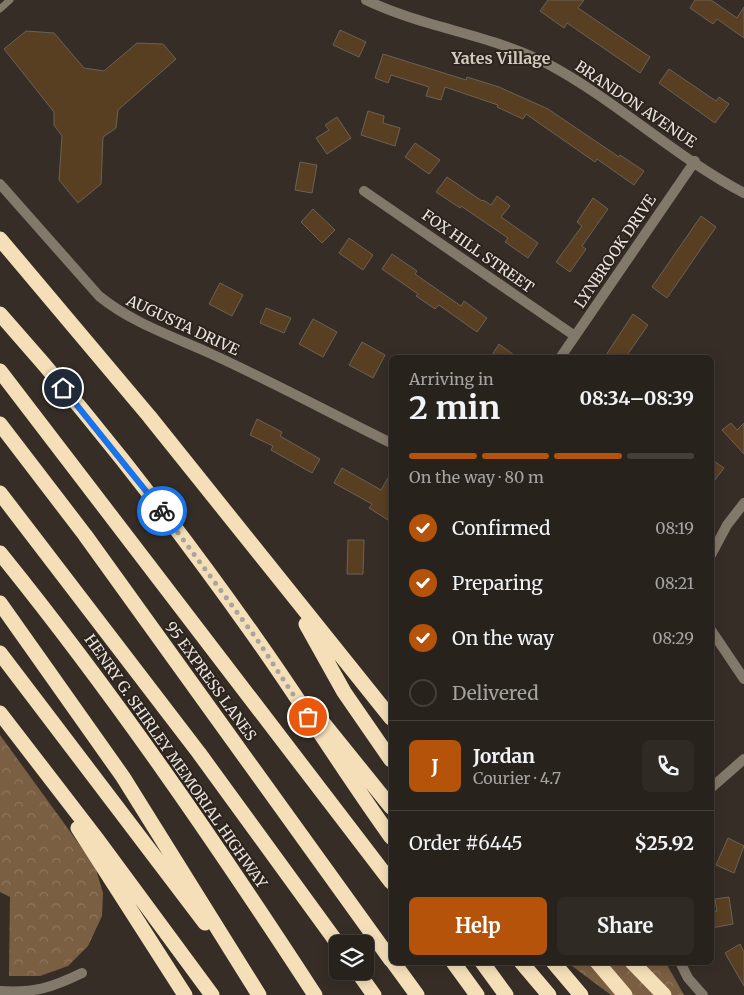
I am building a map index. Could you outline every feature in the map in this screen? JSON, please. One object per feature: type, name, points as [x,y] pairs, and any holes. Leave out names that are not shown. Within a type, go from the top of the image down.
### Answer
[{"type":"highway","points":[[0,239],[149,416],[389,716]]},
{"type":"highway","points":[[0,314],[127,467],[256,638],[389,804]]},
{"type":"highway","points":[[0,371],[314,784],[389,879]]},
{"type":"highway","name":"95 EXPRESS LANES","points":[[0,424],[84,535],[389,957]]},
{"type":"highway","points":[[0,493],[199,753],[331,935]]},
{"type":"highway","name":"HENRY G. SHIRLEY MEMORIAL HIGHWAY","points":[[0,553],[70,641],[144,742],[239,878],[315,995]]},
{"type":"highway","points":[[288,591],[344,692],[389,757]]},
{"type":"highway","points":[[0,602],[124,777],[258,995]]},
{"type":"highway","points":[[256,638],[389,834]]},
{"type":"highway","points":[[0,653],[258,995]]},
{"type":"highway","points":[[362,682],[389,710]]},
{"type":"highway","points":[[0,713],[97,839],[212,995]]},
{"type":"highway","points":[[37,763],[185,995]]},
{"type":"highway","name":"95 EXPRESS LANES","points":[[395,965],[417,995]]},
{"type":"highway","points":[[455,965],[477,995]]},
{"type":"highway","points":[[484,965],[506,995]]},
{"type":"highway","points":[[524,965],[549,995]]},
{"type":"highway","points":[[556,965],[581,995]]},
{"type":"highway","points":[[600,965],[626,995]]},
{"type":"highway","points":[[635,965],[664,995]]},
{"type":"highway","points":[[363,980],[374,995]]},
{"type":"street","name":"BRANDON AVENUE","points":[[366,0],[418,20],[495,42],[546,64],[587,87],[744,193]]},
{"type":"street","name":"LYNBROOK DRIVE","points":[[562,355],[694,161]]},
{"type":"street","name":"AUGUSTA DRIVE","points":[[0,184],[99,296],[114,308],[157,331],[207,352],[389,442]]},
{"type":"street","name":"FOX HILL STREET","points":[[364,191],[575,336]]},
{"type":"street","points":[[714,549],[727,525],[744,502]]},
{"type":"street","points":[[714,634],[744,679]]},
{"type":"street","points":[[714,785],[744,760]]},
{"type":"street","points":[[682,965],[688,978],[703,995]]},
{"type":"street","points":[[0,992],[28,993],[56,986],[82,973]]},
{"type":"lane","points":[[0,9],[10,0]]},
{"type":"green space","points":[[0,735],[95,866],[103,893],[102,916],[88,946],[68,966],[40,976],[9,976],[10,897],[0,892]]},
{"type":"green space","points":[[571,965],[667,965],[684,995],[611,995]]},
{"type":"building","points":[[548,0],[584,0],[578,8],[650,57],[640,73],[567,23],[564,28],[540,11]]},
{"type":"building","points":[[695,0],[711,0],[737,18],[744,7],[744,38],[717,19],[713,24],[690,8]]},
{"type":"building","points":[[340,30],[366,42],[359,57],[333,45]]},
{"type":"building","points":[[26,31],[54,33],[84,68],[104,71],[137,43],[163,44],[176,59],[118,110],[116,128],[103,137],[101,184],[78,203],[59,180],[62,136],[54,125],[54,112],[4,49]]},
{"type":"building","points":[[383,54],[466,80],[467,77],[499,87],[548,109],[619,157],[620,155],[644,171],[634,185],[597,159],[595,162],[526,114],[523,119],[497,107],[498,105],[445,87],[441,100],[426,96],[429,87],[391,75],[388,83],[375,78]]},
{"type":"building","points":[[669,69],[716,101],[719,97],[729,104],[715,123],[659,83]]},
{"type":"building","points":[[368,111],[384,116],[383,123],[400,128],[395,146],[361,135]]},
{"type":"building","points":[[337,117],[351,138],[327,154],[316,138],[329,130],[325,125]]},
{"type":"building","points":[[415,143],[440,160],[429,174],[405,157]]},
{"type":"building","points":[[300,162],[317,165],[312,193],[295,190]]},
{"type":"building","points":[[447,177],[482,201],[491,205],[497,196],[510,206],[501,217],[538,243],[528,258],[505,242],[508,238],[461,206],[460,208],[436,192]]},
{"type":"building","points":[[593,198],[608,209],[582,246],[586,249],[570,272],[556,262],[582,226],[577,222]]},
{"type":"building","points":[[313,209],[335,230],[322,243],[301,222]]},
{"type":"building","points":[[701,216],[716,227],[667,298],[652,287]]},
{"type":"building","points":[[349,238],[373,255],[363,270],[339,253]]},
{"type":"building","points":[[392,254],[417,271],[415,274],[461,306],[464,301],[487,318],[477,332],[439,305],[435,309],[416,296],[418,294],[382,269]]},
{"type":"building","points":[[220,283],[243,295],[232,316],[209,304]]},
{"type":"building","points":[[266,308],[291,318],[284,333],[260,323]]},
{"type":"building","points":[[633,314],[648,325],[627,355],[606,355]]},
{"type":"building","points":[[313,319],[337,332],[323,357],[299,344]]},
{"type":"building","points":[[362,342],[385,355],[373,378],[349,365]]},
{"type":"building","points":[[499,344],[514,355],[492,355]]},
{"type":"building","points":[[257,419],[282,432],[280,436],[320,459],[312,473],[271,450],[273,446],[250,435]]},
{"type":"building","points":[[731,423],[737,430],[744,423],[744,454],[722,430]]},
{"type":"building","points":[[714,461],[724,468],[714,481]]},
{"type":"building","points":[[342,468],[381,490],[389,476],[389,521],[369,508],[372,504],[334,483]]},
{"type":"building","points":[[348,540],[364,540],[363,574],[347,574]]},
{"type":"building","points":[[728,838],[744,846],[734,873],[716,865]]},
{"type":"building","points":[[729,897],[733,924],[714,927],[714,912],[717,911],[715,899]]},
{"type":"building","points":[[740,944],[744,952],[744,986],[725,953]]},
{"type":"way so far","points":[[162,511],[256,638],[308,717]]},
{"type":"district","name":"Yates Village","points":[[501,58]]},
{"type":"route","points":[[63,388],[162,511]]}]
